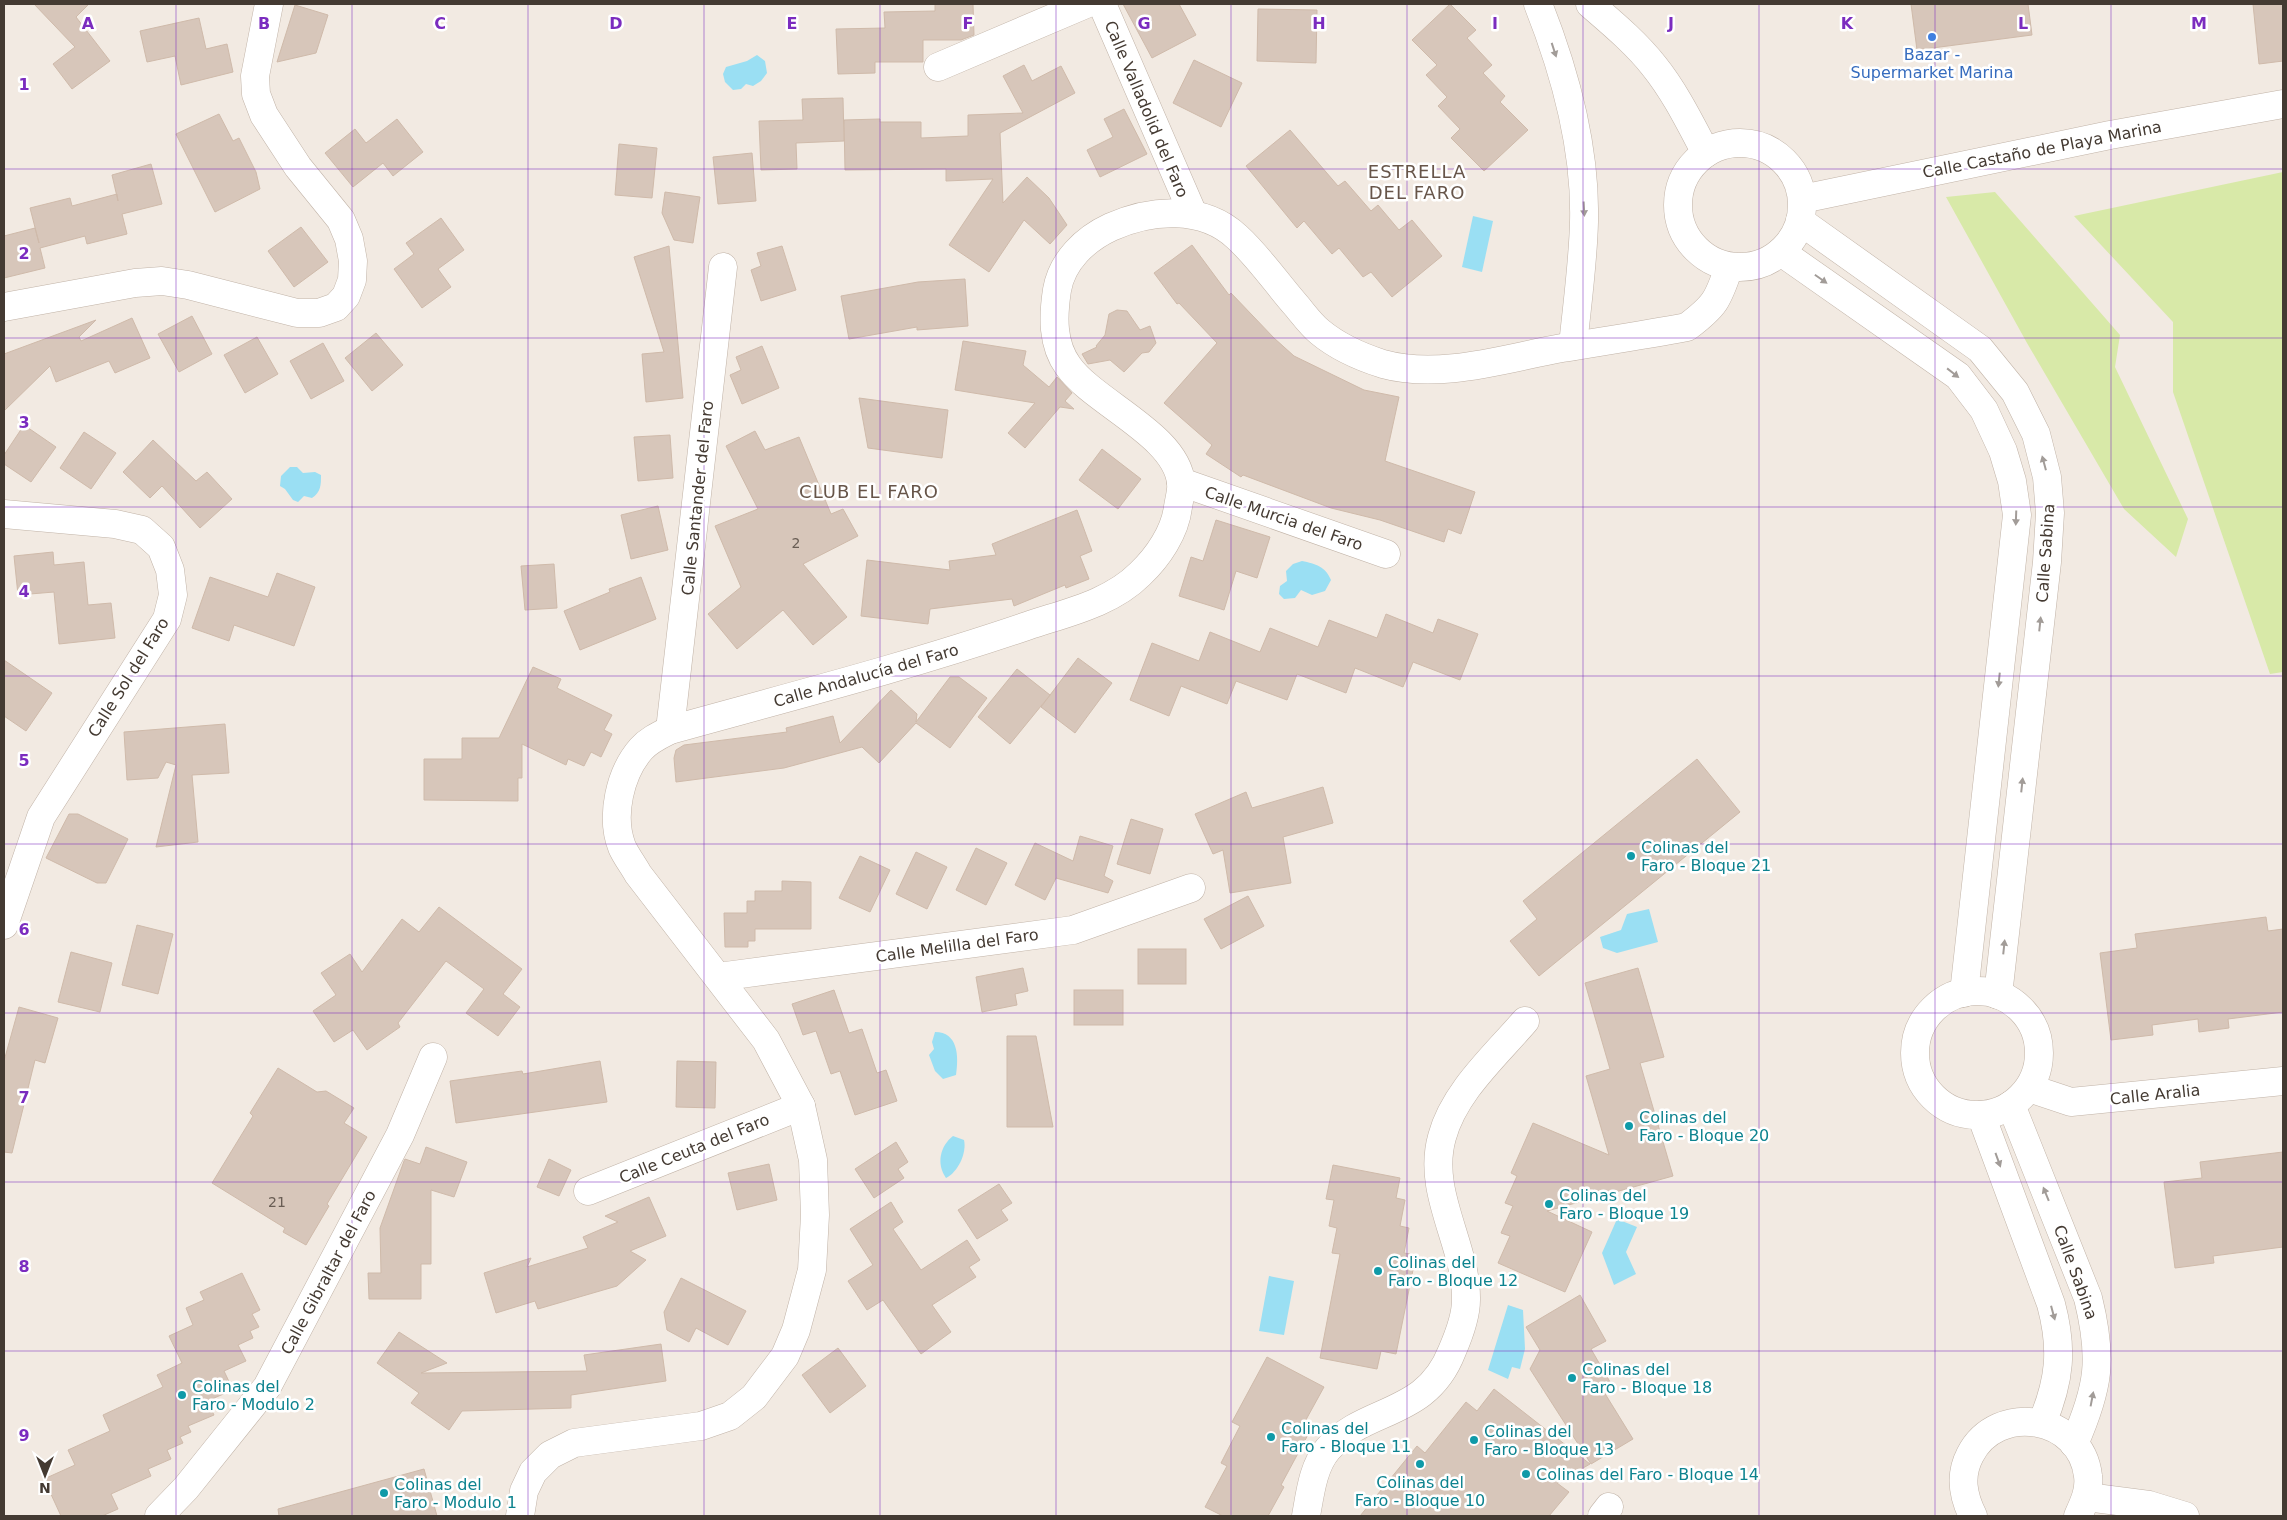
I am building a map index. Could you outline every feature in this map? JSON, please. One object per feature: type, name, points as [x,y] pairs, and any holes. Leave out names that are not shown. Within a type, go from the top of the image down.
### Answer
[{"type":"street","points":[[4,306],[135,283],[162,281],[188,285],[297,313],[319,313],[336,307],[346,296],[352,280],[353,261],[349,239],[341,220],[298,167],[264,115],[256,94],[256,76],[269,4]]},
{"type":"street","points":[[938,67],[1086,4]]},
{"type":"street","name":"Calle Valladolid del Faro","points":[[1102,4],[1193,214]]},
{"type":"street","points":[[1538,4],[1567,90],[1581,159],[1584,220],[1573,346]]},
{"type":"street","points":[[1590,4],[1618,28],[1654,66],[1683,110],[1706,153]]},
{"type":"street","name":"Calle Castaño de Playa Marina","points":[[1801,210],[2110,135],[2283,104]]},
{"type":"street","points":[[1744,143],[1763,147],[1780,157],[1793,172],[1801,210],[1798,229],[1788,246],[1771,260],[1751,267],[1729,267],[1708,259],[1692,246],[1681,227],[1677,206],[1681,184],[1691,165],[1706,153],[1724,145],[1744,143]]},
{"type":"street","name":"Calle Sabina","points":[[1801,210],[1980,349],[2015,392],[2036,434],[2048,478],[2050,513],[2047,562],[1998,995]]},
{"type":"street","name":"Calle Andalucía del Faro","points":[[520,1516],[524,1491],[533,1472],[550,1455],[574,1443],[701,1426],[730,1416],[754,1397],[785,1356],[796,1330],[812,1270],[815,1215],[813,1160],[801,1106],[766,1040],[638,874],[622,846],[617,818],[621,788],[629,766],[642,748],[670,730],[962,648],[1105,600],[1139,576],[1163,548],[1177,515],[1181,482],[1172,459],[1148,433],[1087,386],[1069,368],[1057,344],[1054,312],[1058,283],[1066,264],[1082,245],[1110,228],[1139,218],[1168,212],[1193,214],[1217,222],[1237,236],[1319,332],[1352,353],[1385,364],[1420,370],[1469,365],[1687,327],[1709,311],[1721,291],[1729,267]]},
{"type":"street","name":"Calle Sabina","points":[[1781,252],[1958,376],[1984,410],[2003,451],[2012,481],[2016,524],[1964,993]]},
{"type":"street","name":"Calle Santander del Faro","points":[[670,730],[723,267]]},
{"type":"street","name":"Calle Murcia del Faro","points":[[1181,482],[1386,554]]},
{"type":"street","name":"Calle Sol del Faro","points":[[4,514],[115,524],[142,530],[161,547],[170,570],[173,595],[167,619],[41,817],[4,925]]},
{"type":"street","name":"Calle Melilla del Faro","points":[[718,977],[1073,930],[1191,888]]},
{"type":"street","points":[[1974,991],[1998,995],[2012,1001],[2026,1014],[2036,1032],[2039,1051],[2037,1070],[2020,1096],[1996,1112],[1981,1115],[1954,1111],[1936,1100],[1922,1083],[1915,1062],[1916,1041],[1924,1021],[1938,1005],[1955,995],[1974,991]]},
{"type":"street","points":[[1306,1516],[1316,1471],[1327,1450],[1344,1434],[1408,1404],[1432,1385],[1449,1360],[1460,1332],[1466,1302],[1464,1274],[1442,1200],[1439,1163],[1442,1137],[1458,1099],[1525,1021]]},
{"type":"street","name":"Calle Gibraltar del Faro","points":[[159,1516],[186,1488],[267,1387],[400,1135],[433,1057]]},
{"type":"street","name":"Calle Aralia","points":[[2020,1096],[2071,1102],[2282,1082]]},
{"type":"street","name":"Calle Sabina","points":[[2020,1096],[2088,1298],[2096,1331],[2098,1368],[2090,1408],[2074,1444]]},
{"type":"street","name":"Calle Ceuta del Faro","points":[[588,1190],[801,1106]]},
{"type":"street","points":[[1981,1115],[2051,1304],[2058,1332],[2058,1368],[2053,1396],[2042,1423]]},
{"type":"street","points":[[1973,1516],[1965,1502],[1963,1482],[1966,1463],[1975,1445],[1989,1432],[2009,1422],[2030,1420],[2051,1426],[2070,1438],[2082,1456],[2088,1476],[2082,1506],[2149,1504],[2185,1516]]},
{"type":"green space","points":[[2283,172],[2283,672],[2270,674],[2173,392],[2173,322],[2074,216]]},
{"type":"green space","points":[[1995,192],[2120,335],[2115,367],[2188,519],[2176,557],[2124,509],[2027,343],[1946,197]]},
{"type":"water","points":[[757,55],[765,61],[767,73],[761,81],[753,86],[746,84],[741,89],[733,90],[725,82],[723,74],[726,67],[747,61]]},
{"type":"water","points":[[1473,216],[1493,221],[1482,272],[1462,267]]},
{"type":"water","points":[[290,467],[297,467],[303,473],[315,472],[321,475],[320,488],[315,496],[312,498],[304,496],[298,502],[293,500],[285,489],[280,486],[281,476]]},
{"type":"water","points":[[1302,561],[1320,566],[1329,575],[1331,580],[1325,591],[1312,595],[1301,590],[1295,598],[1284,599],[1279,594],[1280,586],[1287,581],[1286,571],[1293,564]]},
{"type":"water","points":[[1649,909],[1658,942],[1617,953],[1603,948],[1600,937],[1621,930],[1627,914]]},
{"type":"water","points":[[935,1032],[943,1033],[953,1041],[957,1053],[956,1075],[943,1079],[935,1071],[929,1055],[934,1049],[932,1042]]},
{"type":"water","points":[[953,1136],[964,1140],[964,1151],[958,1167],[946,1178],[940,1161],[942,1150]]},
{"type":"water","points":[[1617,1219],[1637,1227],[1626,1252],[1636,1274],[1614,1285],[1602,1253]]},
{"type":"water","points":[[1269,1276],[1294,1281],[1284,1335],[1259,1331]]},
{"type":"water","points":[[1508,1305],[1523,1310],[1525,1349],[1520,1369],[1512,1367],[1508,1379],[1488,1370]]},
{"type":"building","points":[[34,4],[89,4],[76,17],[110,61],[72,89],[53,64],[75,47]]},
{"type":"building","points":[[935,4],[973,4],[974,35],[961,40],[923,40],[923,62],[875,62],[875,73],[838,74],[836,29],[885,28],[884,12],[935,11]]},
{"type":"building","points":[[1123,4],[1179,4],[1196,35],[1152,58]]},
{"type":"building","points":[[1450,4],[1476,30],[1467,38],[1492,65],[1483,73],[1505,96],[1500,102],[1528,130],[1484,171],[1451,138],[1460,129],[1438,106],[1447,97],[1426,75],[1437,65],[1412,40]]},
{"type":"building","points":[[1911,4],[2028,4],[2032,35],[1917,50]]},
{"type":"building","points":[[2253,4],[2283,4],[2283,61],[2259,64]]},
{"type":"building","points":[[295,5],[328,15],[316,53],[277,62]]},
{"type":"building","points":[[1258,9],[1317,10],[1316,63],[1257,61]]},
{"type":"building","points":[[199,18],[206,49],[227,44],[233,72],[181,85],[175,56],[147,62],[140,31]]},
{"type":"building","points":[[1194,60],[1242,83],[1221,127],[1173,103]]},
{"type":"building","points":[[1024,65],[1032,81],[1061,66],[1075,93],[1000,133],[1003,203],[1027,177],[1049,198],[1067,225],[1050,244],[1024,220],[989,272],[949,245],[993,179],[946,181],[946,169],[845,170],[844,120],[880,119],[880,122],[921,122],[921,138],[968,136],[968,115],[1023,113],[1003,76]]},
{"type":"building","points":[[843,98],[844,141],[796,143],[797,169],[761,170],[759,121],[803,120],[802,99]]},
{"type":"building","points":[[1124,109],[1147,154],[1100,177],[1087,150],[1113,137],[1104,119]]},
{"type":"building","points":[[219,114],[233,141],[239,138],[256,172],[260,189],[215,212],[176,134]]},
{"type":"building","points":[[397,119],[423,152],[393,176],[383,163],[353,187],[325,153],[355,129],[366,143]]},
{"type":"building","points":[[1290,130],[1338,186],[1345,181],[1371,211],[1378,205],[1399,230],[1412,220],[1442,256],[1392,297],[1371,272],[1363,277],[1339,248],[1332,254],[1304,221],[1297,228],[1246,166]]},
{"type":"building","points":[[619,144],[657,148],[652,198],[615,195]]},
{"type":"building","points":[[752,153],[756,201],[718,204],[713,157]]},
{"type":"building","points":[[151,164],[162,204],[122,214],[127,234],[87,244],[85,236],[40,248],[45,268],[4,278],[4,236],[35,228],[39,243],[30,208],[70,198],[72,206],[116,194],[112,175]]},
{"type":"building","points":[[665,192],[700,197],[693,243],[674,240],[662,213]]},
{"type":"building","points":[[441,218],[464,250],[438,269],[451,287],[422,308],[394,269],[414,254],[406,243]]},
{"type":"building","points":[[301,227],[328,262],[294,287],[268,251]]},
{"type":"building","points":[[1192,245],[1229,295],[1231,293],[1294,356],[1364,390],[1399,397],[1385,461],[1475,492],[1461,534],[1448,529],[1444,542],[1380,520],[1331,508],[1243,475],[1241,477],[1206,454],[1212,445],[1164,403],[1217,343],[1179,303],[1177,304],[1154,273]]},
{"type":"building","points":[[669,246],[683,398],[646,402],[642,354],[664,352],[634,257]]},
{"type":"building","points":[[782,246],[796,290],[761,301],[751,270],[761,266],[757,253]]},
{"type":"building","points":[[965,279],[968,326],[917,330],[917,327],[849,339],[841,296],[918,282]]},
{"type":"building","points":[[1117,310],[1127,311],[1140,330],[1150,326],[1156,343],[1149,352],[1142,353],[1124,372],[1110,360],[1088,364],[1082,354],[1097,347],[1105,335],[1109,314]]},
{"type":"building","points":[[192,316],[212,354],[179,372],[158,334]]},
{"type":"building","points":[[132,318],[150,358],[115,373],[109,361],[56,382],[50,366],[4,411],[4,354],[96,320],[79,337],[81,341]]},
{"type":"building","points":[[376,333],[403,365],[372,391],[345,358]]},
{"type":"building","points":[[257,337],[278,374],[245,393],[224,355]]},
{"type":"building","points":[[963,341],[1026,351],[1023,365],[1049,387],[1057,377],[1072,393],[1065,401],[1074,409],[1060,407],[1025,448],[1008,433],[1035,403],[955,390]]},
{"type":"building","points":[[323,343],[344,381],[311,399],[290,361]]},
{"type":"building","points":[[762,346],[779,388],[742,404],[730,375],[741,370],[736,357]]},
{"type":"building","points":[[859,398],[948,410],[942,458],[868,448]]},
{"type":"building","points":[[24,425],[56,447],[31,482],[4,464],[4,455]]},
{"type":"building","points":[[755,431],[765,450],[799,437],[831,514],[843,509],[858,536],[803,564],[847,617],[813,645],[783,610],[737,649],[708,614],[741,587],[715,526],[758,509],[726,446]]},
{"type":"building","points":[[84,432],[116,453],[91,489],[60,468]]},
{"type":"building","points":[[670,435],[673,478],[638,481],[634,437]]},
{"type":"building","points":[[153,440],[196,481],[207,472],[232,499],[200,528],[162,486],[150,498],[123,472]]},
{"type":"building","points":[[1102,449],[1141,479],[1118,509],[1079,480]]},
{"type":"building","points":[[658,506],[668,550],[631,559],[621,515]]},
{"type":"building","points":[[1077,510],[1092,551],[1080,556],[1089,579],[1066,588],[1065,585],[1014,606],[1012,599],[930,609],[928,624],[861,616],[867,560],[950,570],[949,561],[996,555],[992,544]]},
{"type":"building","points":[[1216,520],[1270,537],[1257,578],[1236,571],[1224,610],[1179,596],[1191,557],[1203,561]]},
{"type":"building","points":[[53,552],[54,565],[84,562],[88,605],[111,603],[115,638],[59,644],[54,592],[18,595],[14,556]]},
{"type":"building","points":[[554,564],[557,608],[525,610],[521,566]]},
{"type":"building","points":[[277,573],[315,587],[294,646],[234,625],[229,641],[192,628],[210,577],[268,597]]},
{"type":"building","points":[[641,577],[656,619],[580,650],[564,611],[610,592],[609,589]]},
{"type":"building","points":[[1386,614],[1433,633],[1438,619],[1478,634],[1460,680],[1413,662],[1403,687],[1355,668],[1346,693],[1297,674],[1287,700],[1236,681],[1227,704],[1181,686],[1169,716],[1130,700],[1152,643],[1199,661],[1210,632],[1260,652],[1270,628],[1318,647],[1329,620],[1377,638]]},
{"type":"building","points":[[1078,658],[1112,683],[1075,733],[1041,707]]},
{"type":"building","points":[[4,660],[52,693],[26,731],[4,716]]},
{"type":"building","points":[[533,667],[561,679],[557,688],[612,715],[604,730],[612,734],[601,757],[591,752],[584,766],[568,759],[566,765],[522,744],[522,778],[518,778],[518,801],[424,800],[424,759],[462,759],[462,738],[499,738]]},
{"type":"building","points":[[1017,669],[1050,695],[1010,744],[978,717]]},
{"type":"building","points":[[950,677],[959,677],[987,698],[950,748],[916,723],[879,763],[862,747],[784,768],[676,782],[674,758],[676,750],[684,745],[787,732],[786,728],[833,716],[840,743],[891,690],[917,714],[916,722]]},
{"type":"building","points":[[225,724],[229,773],[192,775],[198,842],[156,847],[176,765],[166,762],[158,778],[127,780],[124,732]]},
{"type":"building","name":"Colinas del Faro - Bloque 21","points":[[1697,759],[1740,812],[1539,976],[1510,941],[1537,919],[1523,901]]},
{"type":"building","points":[[1323,787],[1333,823],[1283,837],[1291,883],[1230,893],[1223,850],[1213,854],[1195,814],[1246,792],[1252,808]]},
{"type":"building","points":[[69,814],[78,814],[128,839],[106,883],[97,883],[46,858]]},
{"type":"building","points":[[1131,819],[1163,829],[1150,874],[1117,864]]},
{"type":"building","points":[[1080,836],[1113,846],[1104,876],[1113,881],[1108,893],[1056,878],[1045,900],[1015,885],[1035,843],[1073,861]]},
{"type":"building","points":[[976,848],[1007,863],[986,905],[956,890]]},
{"type":"building","points":[[916,852],[947,867],[927,909],[896,894]]},
{"type":"building","points":[[860,856],[890,870],[870,912],[839,898]]},
{"type":"building","points":[[782,881],[811,882],[811,929],[755,929],[755,941],[748,941],[748,947],[725,947],[724,913],[747,913],[747,901],[755,901],[755,891],[782,891]]},
{"type":"building","points":[[1248,896],[1264,926],[1221,949],[1204,919]]},
{"type":"building","points":[[439,907],[522,969],[503,994],[520,1007],[498,1036],[466,1013],[484,989],[446,961],[398,1023],[400,1027],[367,1050],[353,1030],[334,1042],[313,1011],[336,995],[321,973],[350,954],[362,972],[402,919],[419,932]]},
{"type":"building","points":[[2266,917],[2268,931],[2283,929],[2283,1012],[2228,1019],[2229,1028],[2199,1032],[2198,1019],[2152,1025],[2153,1035],[2111,1040],[2100,953],[2137,948],[2135,934]]},
{"type":"building","points":[[137,925],[173,934],[158,994],[122,985]]},
{"type":"building","points":[[1138,949],[1186,949],[1186,984],[1138,984]]},
{"type":"building","points":[[71,952],[112,963],[100,1012],[58,1002]]},
{"type":"building","points":[[1023,968],[1028,991],[1015,994],[1017,1005],[982,1012],[976,977]]},
{"type":"building","points":[[1638,968],[1664,1057],[1640,1063],[1673,1176],[1547,1211],[1592,1232],[1565,1292],[1498,1263],[1510,1236],[1501,1233],[1513,1206],[1505,1203],[1517,1176],[1511,1173],[1533,1123],[1609,1155],[1586,1076],[1610,1069],[1585,983]]},
{"type":"building","points":[[834,990],[849,1033],[862,1029],[877,1073],[886,1070],[897,1101],[855,1115],[840,1071],[831,1074],[816,1031],[803,1035],[792,1004]]},
{"type":"building","points":[[1074,990],[1123,990],[1123,1025],[1074,1025]]},
{"type":"building","points":[[19,1007],[58,1018],[45,1063],[35,1060],[12,1153],[4,1152],[4,1061]]},
{"type":"building","points":[[1007,1036],[1036,1036],[1053,1127],[1007,1127]]},
{"type":"building","points":[[600,1061],[607,1102],[456,1123],[450,1081],[522,1071],[523,1074]]},
{"type":"building","points":[[677,1061],[716,1062],[715,1108],[676,1107]]},
{"type":"building","points":[[278,1068],[317,1092],[326,1091],[354,1108],[344,1123],[367,1137],[327,1204],[329,1206],[306,1245],[283,1232],[285,1228],[212,1183],[253,1116],[250,1113]]},
{"type":"building","points":[[896,1142],[908,1162],[898,1169],[904,1178],[874,1198],[855,1169]]},
{"type":"building","points":[[426,1147],[467,1162],[454,1197],[431,1190],[431,1264],[421,1264],[421,1299],[369,1299],[368,1273],[381,1273],[380,1228],[404,1161],[405,1159],[420,1164]]},
{"type":"building","points":[[2283,1152],[2283,1247],[2213,1256],[2214,1263],[2175,1268],[2164,1182],[2202,1178],[2200,1162]]},
{"type":"building","points":[[549,1159],[571,1170],[559,1196],[537,1187]]},
{"type":"building","points":[[769,1164],[777,1200],[737,1210],[728,1173]]},
{"type":"building","name":"Colinas del Faro - Bloque 12","points":[[1333,1165],[1400,1178],[1396,1198],[1405,1200],[1400,1226],[1409,1228],[1404,1253],[1410,1254],[1408,1264],[1414,1265],[1396,1354],[1381,1351],[1377,1369],[1320,1358],[1340,1254],[1332,1253],[1337,1228],[1329,1226],[1334,1200],[1326,1199]]},
{"type":"building","points":[[999,1184],[1012,1203],[1001,1210],[1008,1220],[977,1239],[958,1210]]},
{"type":"building","points":[[649,1197],[666,1236],[630,1251],[646,1260],[617,1286],[538,1309],[535,1301],[496,1313],[484,1273],[531,1258],[527,1267],[588,1248],[583,1237],[618,1222],[605,1216]]},
{"type":"building","points":[[891,1202],[903,1222],[893,1229],[921,1270],[967,1240],[980,1260],[969,1267],[976,1277],[932,1305],[951,1332],[921,1354],[883,1300],[867,1310],[848,1281],[873,1265],[850,1229]]},
{"type":"building","name":"Colinas del Faro - Modulo 2","points":[[242,1273],[260,1310],[252,1314],[259,1327],[250,1331],[253,1338],[238,1345],[246,1361],[224,1371],[233,1390],[207,1401],[214,1415],[188,1426],[191,1432],[180,1437],[183,1443],[167,1450],[171,1459],[148,1469],[151,1476],[111,1494],[118,1509],[102,1516],[61,1516],[44,1479],[75,1465],[68,1450],[110,1431],[103,1415],[163,1387],[157,1375],[182,1363],[169,1336],[193,1325],[186,1308],[204,1300],[200,1292]]},
{"type":"building","points":[[681,1278],[746,1311],[728,1345],[696,1328],[689,1342],[667,1330],[664,1312]]},
{"type":"building","name":"Colinas del Faro - Bloque 18","points":[[1580,1295],[1606,1341],[1591,1349],[1613,1387],[1604,1392],[1633,1439],[1591,1464],[1530,1369],[1540,1350],[1526,1327]]},
{"type":"building","points":[[399,1332],[447,1363],[421,1373],[587,1371],[584,1355],[661,1344],[666,1381],[571,1395],[571,1408],[462,1411],[449,1430],[411,1403],[419,1393],[377,1363]]},
{"type":"building","points":[[838,1348],[866,1386],[830,1413],[802,1375]]},
{"type":"building","name":"Colinas del Faro - Bloque 11","points":[[1267,1357],[1324,1387],[1302,1427],[1310,1431],[1281,1485],[1284,1487],[1268,1516],[1223,1516],[1205,1507],[1227,1466],[1221,1463],[1240,1426],[1232,1422]]},
{"type":"building","points":[[1494,1389],[1590,1464],[1557,1483],[1569,1492],[1549,1516],[1360,1516],[1417,1446],[1425,1453],[1466,1402],[1477,1411]]},
{"type":"building","name":"Colinas del Faro - Modulo 1","points":[[424,1469],[437,1516],[279,1516],[278,1509]]},
{"type":"place","name":"Bazar - Supermarket Marina","points":[[1932,37]]},
{"type":"place","name":"Colinas del Faro - Bloque 21","points":[[1631,856]]},
{"type":"place","name":"Colinas del Faro - Bloque 20","points":[[1629,1126]]},
{"type":"place","name":"Colinas del Faro - Bloque 19","points":[[1549,1204]]},
{"type":"place","name":"Colinas del Faro - Bloque 12","points":[[1378,1271]]},
{"type":"place","name":"Colinas del Faro - Bloque 18","points":[[1572,1378]]},
{"type":"place","name":"Colinas del Faro - Modulo 2","points":[[182,1395]]},
{"type":"place","name":"Colinas del Faro - Bloque 11","points":[[1271,1437]]},
{"type":"place","name":"Colinas del Faro - Bloque 13","points":[[1474,1440]]},
{"type":"place","name":"Colinas del Faro - Bloque 10","points":[[1420,1464]]},
{"type":"place","name":"Colinas del Faro - Bloque 14","points":[[1526,1474]]},
{"type":"place","name":"Colinas del Faro - Modulo 1","points":[[384,1493]]},
{"type":"district","name":"ESTRELLA DEL FARO","points":[[1417,182]]},
{"type":"district","name":"CLUB EL FARO","points":[[869,492]]}]
